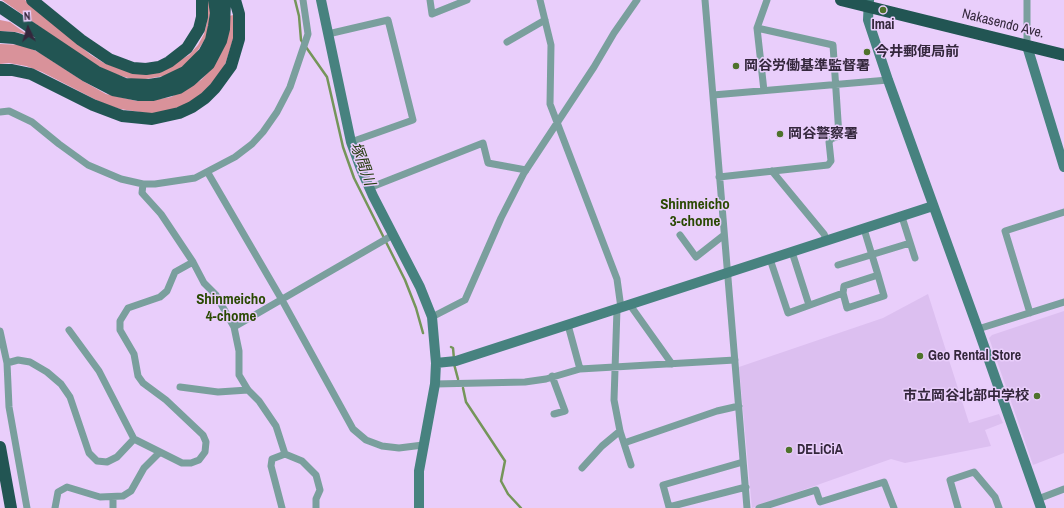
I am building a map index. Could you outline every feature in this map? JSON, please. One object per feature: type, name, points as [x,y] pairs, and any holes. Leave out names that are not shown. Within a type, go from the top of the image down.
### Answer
[{"type":"highway","points":[[32,0],[81,40],[109,59],[133,68],[146,69],[159,67],[170,62],[187,48],[199,29],[202,17],[202,0]]},
{"type":"highway","points":[[0,7],[97,72],[125,84],[149,85],[162,83],[185,72],[204,53],[211,40],[214,26],[216,13],[214,0]]},
{"type":"highway","points":[[0,37],[14,38],[38,45],[86,76],[113,90],[139,95],[153,95],[179,88],[190,81],[209,64],[221,41],[224,29],[225,0]]},
{"type":"highway","points":[[0,70],[12,70],[31,74],[93,105],[122,116],[152,118],[179,113],[192,107],[205,98],[219,83],[231,66],[239,39],[239,14],[235,0]]},
{"type":"highway","name":"Nakasendo Ave.","points":[[841,0],[868,3],[1064,55]]},
{"type":"highway","points":[[0,447],[11,508]]},
{"type":"street","points":[[0,112],[9,111],[32,122],[70,152],[95,168],[121,179],[143,184],[183,181],[208,172],[235,157],[252,144],[263,132],[277,112],[290,87],[308,34],[303,0]]},
{"type":"street","points":[[321,0],[352,142],[369,188],[391,236],[420,287],[432,318],[436,363],[435,384],[419,471],[419,508]]},
{"type":"street","points":[[430,0],[432,14],[467,0]]},
{"type":"street","points":[[540,0],[551,45],[550,104],[618,279],[623,307],[614,367],[614,400],[620,431],[631,465]]},
{"type":"street","points":[[432,318],[465,300],[501,218],[526,170],[594,67],[614,33],[637,0]]},
{"type":"street","points":[[705,0],[747,508]]},
{"type":"street","points":[[764,91],[758,28],[767,0]]},
{"type":"street","points":[[1027,0],[1027,46],[1063,163]]},
{"type":"street","points":[[868,3],[868,20],[888,80],[1040,503],[1064,489]]},
{"type":"street","points":[[328,34],[388,20],[413,120],[352,142]]},
{"type":"street","points":[[507,42],[545,20]]},
{"type":"street","points":[[719,177],[828,165],[831,161],[829,142],[831,139],[839,136],[833,45],[758,28]]},
{"type":"street","points":[[713,95],[888,80]]},
{"type":"street","points":[[369,188],[483,143],[488,163],[526,170]]},
{"type":"street","points":[[772,171],[824,234],[827,241]]},
{"type":"street","points":[[208,172],[282,300],[353,429],[366,440],[382,446],[399,448],[423,444]]},
{"type":"street","points":[[143,184],[142,193],[161,214],[193,262],[204,283],[216,295],[234,327],[239,351],[239,375],[248,390],[259,401],[276,426],[285,454]]},
{"type":"street","points":[[436,363],[454,361],[934,206]]},
{"type":"street","points":[[1030,313],[1005,231],[1064,212]]},
{"type":"street","points":[[902,217],[915,258]]},
{"type":"street","points":[[864,229],[884,296],[847,308],[843,293],[844,286],[878,276]]},
{"type":"street","points":[[680,234],[696,257],[724,235]]},
{"type":"street","points":[[234,327],[391,236]]},
{"type":"street","points":[[838,265],[910,243]]},
{"type":"street","points":[[792,252],[809,305]]},
{"type":"street","points":[[770,259],[788,313],[843,293]]},
{"type":"street","points":[[69,330],[106,383],[134,440],[182,463],[191,463],[199,460],[205,452],[206,442],[203,435],[166,400],[143,383],[138,376],[134,354],[120,330],[120,321],[128,308],[160,297],[167,291],[175,272],[193,262]]},
{"type":"street","points":[[978,329],[1064,302]]},
{"type":"street","points":[[623,307],[672,364]]},
{"type":"street","points":[[568,325],[580,369]]},
{"type":"street","points":[[0,331],[7,363],[9,407],[27,508]]},
{"type":"street","points":[[7,363],[18,360],[30,362],[47,372],[61,384],[70,397],[89,453],[98,461],[107,462],[117,457],[134,440]]},
{"type":"street","points":[[435,384],[525,382],[580,369],[735,360]]},
{"type":"street","points":[[552,376],[565,411],[554,414]]},
{"type":"street","points":[[180,387],[218,392],[248,390]]},
{"type":"street","points":[[624,443],[717,411],[739,406]]},
{"type":"street","points":[[582,468],[602,446],[620,431]]},
{"type":"street","points":[[55,508],[58,492],[67,487],[100,497],[113,498],[122,496],[131,491],[144,468],[159,453]]},
{"type":"street","points":[[282,508],[271,466],[272,459],[285,454],[302,460],[316,475],[320,490],[316,499],[316,508]]},
{"type":"street","points":[[743,462],[662,486],[669,507],[746,487]]},
{"type":"street","points":[[958,508],[950,480],[974,472],[995,497],[998,508]]},
{"type":"street","points":[[759,508],[816,490],[820,502],[884,482],[894,508]]},
{"type":"street","points":[[113,498],[113,508]]},
{"type":"shaded area","points":[[2,0],[25,0],[91,55],[104,63],[133,73],[164,69],[189,55],[198,45],[204,34],[207,22],[208,0],[210,0],[211,4],[208,35],[192,59],[179,69],[164,76],[146,79],[131,79],[112,73],[88,61]]},
{"type":"shaded area","points":[[233,15],[234,36],[226,62],[220,74],[199,97],[169,111],[153,114],[120,109],[104,104],[42,72],[26,66],[9,63],[0,64],[0,44],[24,45],[40,53],[106,94],[137,101],[171,97],[201,80],[213,67],[229,16]]},
{"type":"shaded area","points":[[0,20],[10,22],[28,35],[16,32],[0,31]]},
{"type":"shaded area","points":[[928,294],[969,423],[999,414],[1003,423],[985,430],[991,446],[905,463],[891,459],[752,508],[739,367],[883,318]]},
{"type":"shaded area","name":"市立岡谷北部中学校","points":[[1064,311],[1064,453],[1033,465],[989,338],[992,335]]},
{"type":"waterway","name":"塚間川","points":[[295,0],[299,16],[301,40],[327,77],[343,147],[354,178],[405,280],[416,308],[423,333]]},
{"type":"waterway","name":"塚間川","points":[[451,347],[453,348],[454,359]]},
{"type":"waterway","name":"塚間川","points":[[454,364],[458,379]]},
{"type":"waterway","name":"塚間川","points":[[463,388],[466,402],[505,461],[501,481],[508,494],[521,508]]},
{"type":"place","name":"Imai","points":[[883,10]]},
{"type":"place","name":"今井郵便局前","points":[[867,52]]},
{"type":"place","name":"岡谷労働基準監督署","points":[[736,66]]},
{"type":"place","name":"岡谷警察署","points":[[780,134]]},
{"type":"place","name":"Geo Rental Store","points":[[920,356]]},
{"type":"place","name":"市立岡谷北部中学校","points":[[1037,396]]},
{"type":"place","name":"DELiCiA","points":[[789,450]]},
{"type":"district","name":"Shinmeicho 3-chome","points":[[695,214]]},
{"type":"district","name":"Shinmeicho 4-chome","points":[[231,308]]}]
